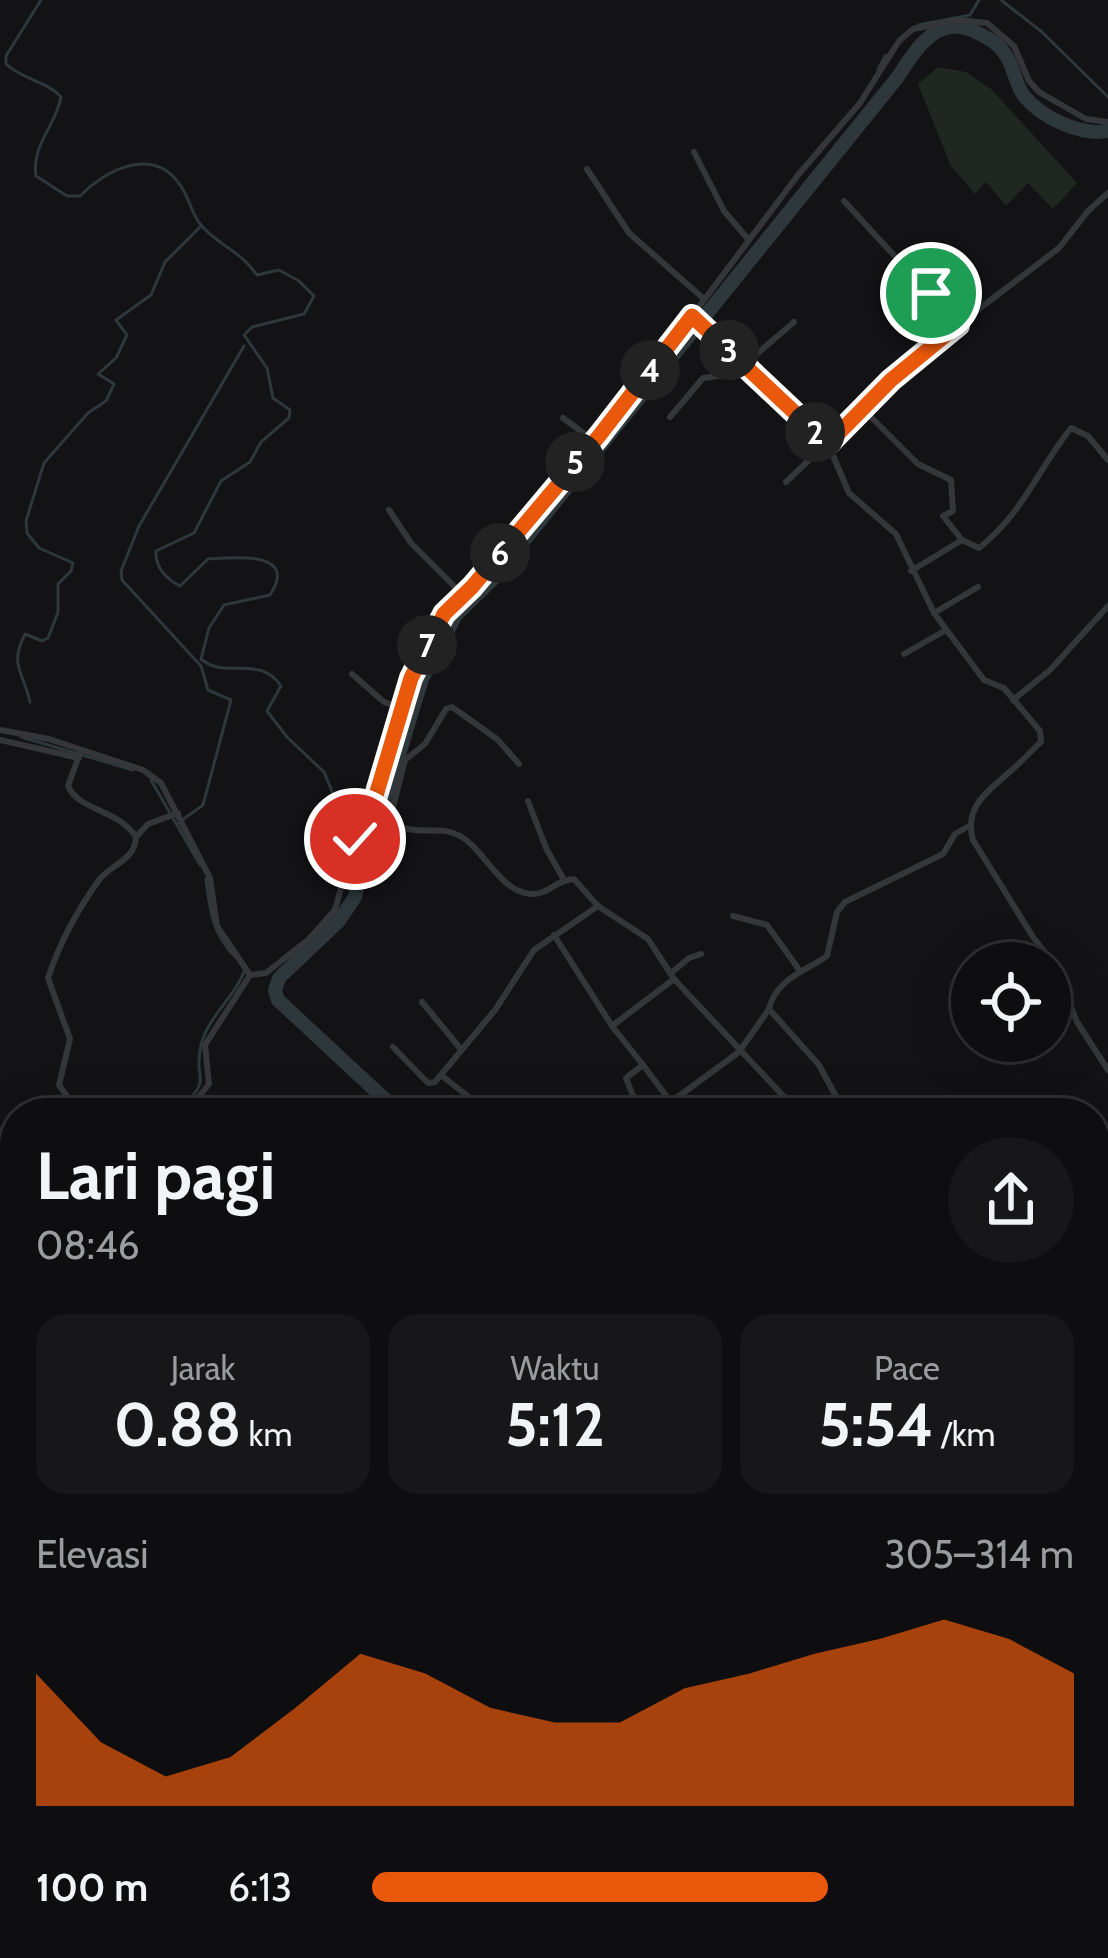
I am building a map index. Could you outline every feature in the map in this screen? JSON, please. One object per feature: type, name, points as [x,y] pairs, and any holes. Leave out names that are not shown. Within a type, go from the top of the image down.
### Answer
[{"type":"street","points":[[250,975],[266,974],[335,910],[411,678],[444,614],[472,587],[694,319],[748,239],[860,103],[899,41],[920,26],[964,20],[987,23],[1014,46],[1028,81],[1039,92],[1086,119],[1108,122]]},
{"type":"street","points":[[694,152],[724,211],[748,239]]},
{"type":"street","points":[[587,169],[629,233],[704,299]]},
{"type":"street","points":[[785,482],[958,325],[1059,248],[1108,193]]},
{"type":"street","points":[[844,201],[958,325]]},
{"type":"street","points":[[694,319],[828,444],[844,486],[896,534],[911,571],[946,630],[984,680],[1004,688],[1040,730],[1041,742],[990,786],[969,826],[973,840],[1054,964],[1077,1022],[1108,1070]]},
{"type":"street","points":[[670,417],[703,378],[725,375],[744,364],[794,322]]},
{"type":"street","points":[[862,408],[918,464],[951,480],[952,511],[943,516],[962,540],[983,546],[1029,497],[1042,465],[1071,428],[1088,436],[1108,460]]},
{"type":"street","points":[[563,418],[594,441]]},
{"type":"street","points":[[388,510],[406,538],[462,594]]},
{"type":"street","points":[[911,571],[962,540]]},
{"type":"street","points":[[934,613],[978,587]]},
{"type":"street","points":[[1012,700],[1050,670],[1108,606]]},
{"type":"street","points":[[904,654],[946,630]]},
{"type":"street","points":[[352,674],[384,702],[403,709]]},
{"type":"street","points":[[389,824],[405,760],[425,744],[446,709],[464,712],[520,764]]},
{"type":"street","points":[[0,730],[151,773],[210,878],[217,926],[250,975]]},
{"type":"street","points":[[0,740],[80,754]]},
{"type":"street","points":[[80,754],[68,790],[83,803],[119,819],[136,837]]},
{"type":"street","points":[[528,801],[564,880]]},
{"type":"street","points":[[370,814],[389,824],[440,829],[462,837],[522,892],[538,894],[564,880],[578,881],[598,905],[648,939],[672,976],[785,1098]]},
{"type":"street","points":[[68,1098],[59,1085],[70,1039],[48,978],[100,878],[131,855],[136,837],[148,824],[174,815]]},
{"type":"street","points":[[676,1098],[739,1052],[777,990],[831,952],[837,912],[845,902],[943,854],[955,833],[969,826]]},
{"type":"street","points":[[393,1047],[433,1083],[495,1010],[525,960],[598,905]]},
{"type":"street","points":[[733,916],[767,925],[800,971]]},
{"type":"street","points":[[554,935],[612,1026],[668,1098]]},
{"type":"street","points":[[612,1026],[689,958],[701,954]]},
{"type":"street","points":[[198,1098],[209,1084],[203,1058],[210,1034],[250,975]]},
{"type":"street","points":[[422,1002],[460,1048]]},
{"type":"street","points":[[769,1009],[819,1065],[837,1098]]},
{"type":"street","points":[[634,1098],[626,1078],[643,1066]]},
{"type":"street","points":[[441,1076],[470,1098]]},
{"type":"shaded area","points":[[938,67],[966,72],[991,89],[1077,183],[1053,209],[1028,183],[1006,206],[986,182],[975,194],[951,166],[918,84]]},
{"type":"waterway","points":[[41,0],[6,56],[6,64],[61,97],[40,145],[36,176],[67,196],[80,196],[114,171],[155,165],[178,182],[207,231],[257,275],[279,270],[314,296],[304,314],[252,327],[244,335],[267,368],[273,398],[290,410],[289,418],[261,442],[250,462],[221,481],[194,533],[156,551],[156,557],[162,572],[180,586],[208,559],[258,559],[276,570],[270,595],[224,605],[209,628],[201,659],[221,668],[253,669],[273,677],[281,686],[267,711],[324,772],[336,801],[365,820]]},
{"type":"waterway","points":[[918,25],[970,15],[979,0]]},
{"type":"waterway","points":[[1001,0],[1042,32],[1108,97]]},
{"type":"waterway","points":[[383,1098],[278,1000],[275,990],[279,978],[338,922],[355,897],[366,847],[379,821],[422,679],[456,615],[493,579],[929,37],[950,27],[984,36],[1002,50],[1021,91],[1041,111],[1074,128],[1108,131]]},
{"type":"waterway","points":[[878,69],[886,55]]},
{"type":"waterway","points":[[30,702],[19,668],[20,645],[25,634],[42,641],[48,638],[58,612],[58,584],[73,563],[39,548],[27,533],[26,521],[44,463],[88,413],[106,401],[114,384],[98,374],[116,358],[127,335],[116,320],[151,295],[165,262],[200,227]]},
{"type":"waterway","points":[[178,823],[203,805],[231,700],[208,690],[201,666],[122,580],[121,571],[139,526],[244,346]]},
{"type":"waterway","points":[[21,737],[133,770]]},
{"type":"waterway","points":[[151,780],[200,865]]},
{"type":"waterway","points":[[206,879],[217,930],[235,957]]},
{"type":"waterway","points":[[191,1098],[200,1084],[199,1058],[205,1035],[245,969]]},
{"type":"route","points":[[355,839],[369,819],[414,670],[444,614],[599,436],[692,316],[828,444],[891,380],[958,325],[931,293]]}]
